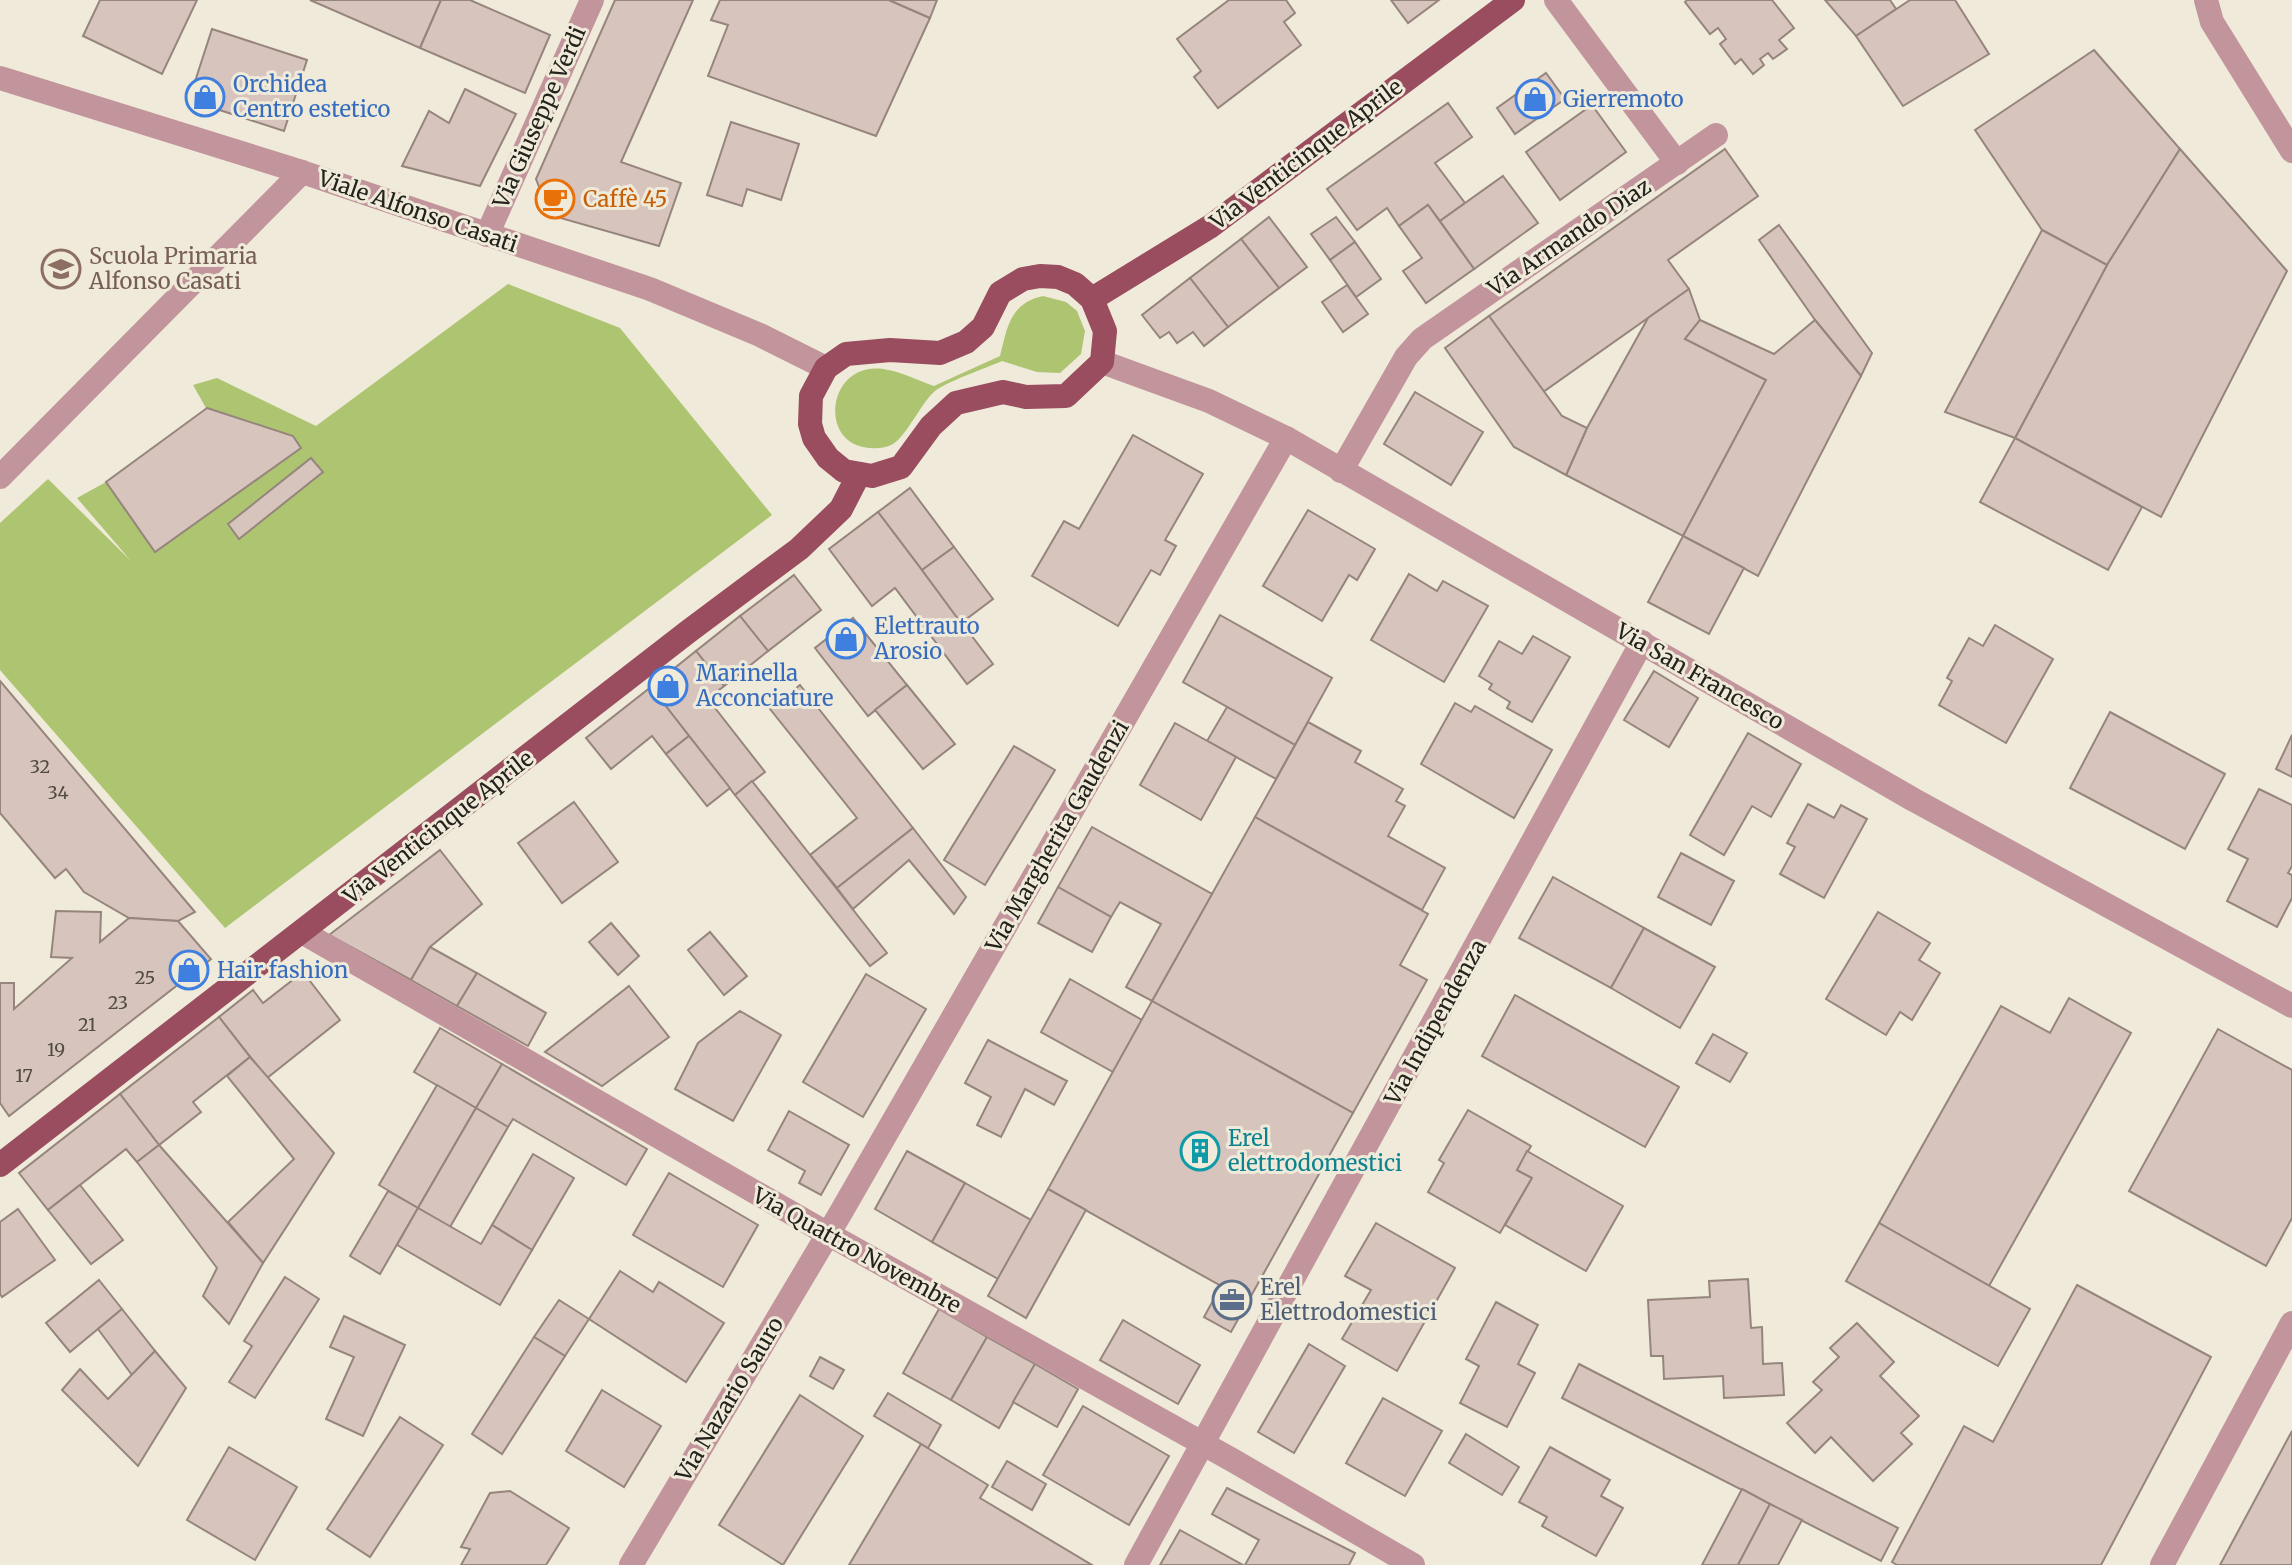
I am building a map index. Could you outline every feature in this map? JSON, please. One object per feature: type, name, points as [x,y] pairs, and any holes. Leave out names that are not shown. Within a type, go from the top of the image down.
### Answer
[{"type":"main road","name":"Via Venticinque Aprile","points":[[1092,299],[1211,226],[1513,0]]},
{"type":"main road","points":[[1058,277],[1075,284],[1092,299],[1105,331],[1102,362],[1066,396],[1026,397],[1003,392],[956,403],[931,426],[901,467],[872,476],[844,471],[828,458],[814,438],[810,424],[811,396],[826,368],[846,354],[890,350],[940,353],[966,342],[983,327],[1000,293],[1023,279],[1058,277]]},
{"type":"main road","name":"Via Venticinque Aprile","points":[[0,1165],[799,549],[841,509],[859,474]]},
{"type":"street","name":"Via Giuseppe Verdi","points":[[487,235],[592,0]]},
{"type":"street","points":[[1556,0],[1677,163]]},
{"type":"street","points":[[2206,0],[2212,22],[2292,151]]},
{"type":"street","name":"Viale Alfonso Casati","points":[[0,78],[302,172],[650,289],[760,335],[826,368]]},
{"type":"street","name":"Via Armando Diaz","points":[[1341,471],[1406,357],[1422,339],[1716,135]]},
{"type":"street","points":[[0,477],[302,172]]},
{"type":"street","name":"Via San Francesco","points":[[1102,362],[1209,401],[1286,438],[1914,800],[2292,1006]]},
{"type":"street","name":"Via Margherita Gaudenzi","points":[[828,1234],[1286,438]]},
{"type":"street","name":"Via Indipendenza","points":[[1136,1565],[1642,642]]},
{"type":"street","name":"Via Quattro Novembre","points":[[302,932],[1413,1565]]},
{"type":"street","name":"Via Nazario Sauro","points":[[631,1565],[828,1234]]},
{"type":"street","points":[[2162,1565],[2292,1323]]},
{"type":"green space","points":[[508,284],[620,328],[772,515],[225,928],[0,670],[0,523],[48,479],[131,561],[77,498],[106,482],[206,408],[193,385],[217,378],[316,426]]},
{"type":"green space","points":[[1043,296],[1066,302],[1077,311],[1085,331],[1081,354],[1060,373],[1037,372],[1002,361],[957,379],[935,391],[898,440],[886,447],[863,447],[848,441],[839,429],[835,415],[836,400],[842,386],[853,375],[868,369],[888,370],[934,386],[1000,356],[1008,327],[1017,311],[1023,304]]},
{"type":"building","points":[[100,0],[197,0],[162,74],[83,36]]},
{"type":"building","points":[[310,0],[441,0],[420,48]]},
{"type":"building","points":[[441,0],[470,0],[550,35],[525,93],[420,48]]},
{"type":"building","points":[[615,0],[693,0],[621,162],[681,183],[659,246],[550,215],[536,179]]},
{"type":"building","points":[[720,0],[889,0],[930,18],[876,136],[708,76],[728,25],[711,20]]},
{"type":"building","points":[[889,0],[937,0],[930,18]]},
{"type":"building","points":[[1229,0],[1286,0],[1295,13],[1284,22],[1301,45],[1218,108],[1194,77],[1201,71],[1177,39]]},
{"type":"building","points":[[1391,0],[1439,0],[1408,23]]},
{"type":"building","points":[[1772,0],[1794,28],[1779,40],[1787,49],[1773,59],[1768,53],[1760,59],[1764,65],[1753,74],[1741,59],[1735,64],[1720,44],[1726,39],[1718,28],[1710,34],[1685,2]]},
{"type":"building","points":[[1825,0],[1890,0],[1896,9],[1856,36]]},
{"type":"building","points":[[1910,0],[1955,0],[1989,54],[1903,106],[1856,36]]},
{"type":"building","points":[[212,29],[307,60],[284,131],[189,100]]},
{"type":"building","points":[[2094,50],[2180,149],[2107,265],[2042,230],[1975,130]]},
{"type":"building","points":[[1546,73],[1565,99],[1515,134],[1497,108]]},
{"type":"building","points":[[465,89],[516,114],[480,186],[402,166],[429,111],[449,123]]},
{"type":"building","points":[[1448,103],[1472,137],[1435,163],[1465,203],[1440,221],[1428,205],[1399,226],[1387,208],[1357,230],[1327,189]]},
{"type":"building","points":[[1592,105],[1626,152],[1560,200],[1526,152]]},
{"type":"building","points":[[731,122],[799,144],[781,200],[747,189],[742,206],[707,195]]},
{"type":"building","points":[[1725,149],[1758,196],[1668,260],[1689,289],[1543,392],[1489,316]]},
{"type":"building","points":[[2180,149],[2287,271],[2161,517],[2015,438],[2107,265]]},
{"type":"building","points":[[1503,176],[1538,223],[1474,269],[1440,221]]},
{"type":"building","points":[[1428,205],[1474,269],[1426,303],[1403,271],[1422,258],[1399,226]]},
{"type":"building","points":[[1269,217],[1307,267],[1279,288],[1241,239]]},
{"type":"building","points":[[1336,217],[1355,242],[1330,260],[1311,234]]},
{"type":"building","points":[[1779,225],[1872,353],[1861,376],[1815,320],[1759,240]]},
{"type":"building","points":[[2042,230],[2107,265],[2015,438],[1945,412]]},
{"type":"building","points":[[1241,239],[1279,288],[1228,327],[1190,278]]},
{"type":"building","points":[[1355,242],[1381,279],[1356,297],[1330,260]]},
{"type":"building","points":[[1190,278],[1228,327],[1204,346],[1193,332],[1177,343],[1169,332],[1160,338],[1142,315]]},
{"type":"building","points":[[1347,285],[1368,314],[1343,332],[1322,302]]},
{"type":"building","points":[[1689,289],[1700,320],[1685,339],[1766,380],[1683,536],[1566,475],[1587,428],[1648,318]]},
{"type":"building","points":[[1489,316],[1562,416],[1587,428],[1566,475],[1514,447],[1445,348]]},
{"type":"building","points":[[1700,320],[1774,354],[1815,320],[1861,376],[1758,576],[1683,536],[1766,380],[1685,339]]},
{"type":"building","points":[[1415,392],[1483,432],[1451,485],[1384,444]]},
{"type":"building","points":[[207,408],[293,436],[301,448],[155,552],[106,482]]},
{"type":"building","points":[[1133,435],[1203,474],[1165,540],[1176,546],[1160,575],[1151,570],[1118,626],[1032,576],[1064,521],[1079,529]]},
{"type":"building","points":[[2015,438],[2142,507],[2108,570],[1980,502]]},
{"type":"building","points":[[311,458],[323,472],[239,539],[228,524]]},
{"type":"building","points":[[910,488],[954,547],[922,570],[878,512]]},
{"type":"building","points":[[1308,510],[1375,549],[1357,580],[1349,575],[1322,621],[1263,586]]},
{"type":"building","points":[[878,512],[993,664],[967,684],[895,588],[872,606],[829,549]]},
{"type":"building","points":[[1683,536],[1744,568],[1709,634],[1648,602]]},
{"type":"building","points":[[954,547],[993,599],[961,623],[922,570]]},
{"type":"building","points":[[1409,574],[1437,591],[1443,581],[1488,606],[1444,682],[1371,640]]},
{"type":"building","points":[[794,575],[821,610],[768,651],[740,616]]},
{"type":"building","points":[[1220,615],[1332,678],[1295,745],[1183,682]]},
{"type":"building","points":[[740,616],[768,651],[724,686],[696,651]]},
{"type":"building","points":[[853,618],[907,685],[868,716],[815,648]]},
{"type":"building","points":[[1995,625],[2053,659],[2006,743],[1939,705],[1952,681],[1947,678],[1969,638],[1983,646]]},
{"type":"building","points":[[1533,636],[1570,657],[1532,722],[1507,708],[1510,702],[1489,689],[1492,684],[1479,676],[1499,641],[1522,654]]},
{"type":"building","points":[[696,651],[724,686],[708,699],[765,772],[735,795],[651,687]]},
{"type":"building","points":[[1654,671],[1698,698],[1669,747],[1624,720]]},
{"type":"building","points":[[0,681],[195,912],[178,921],[129,918],[84,892],[66,869],[55,878],[0,813]]},
{"type":"building","points":[[800,685],[913,828],[837,888],[810,855],[857,818],[770,709]]},
{"type":"building","points":[[907,685],[955,744],[923,769],[875,710]]},
{"type":"building","points":[[651,687],[689,736],[666,754],[652,736],[611,769],[586,738]]},
{"type":"building","points":[[1455,703],[1471,712],[1475,706],[1552,750],[1514,818],[1421,764]]},
{"type":"building","points":[[1227,707],[1295,745],[1276,779],[1207,741]]},
{"type":"building","points":[[2110,712],[2225,774],[2185,849],[2070,788]]},
{"type":"building","points":[[1308,722],[1361,751],[1355,762],[1403,789],[1396,801],[1405,806],[1388,836],[1445,868],[1422,910],[1255,817]]},
{"type":"building","points":[[1175,723],[1236,757],[1201,820],[1140,785]]},
{"type":"building","points":[[1748,733],[1801,764],[1771,817],[1752,806],[1724,855],[1690,835]]},
{"type":"building","points":[[2292,735],[2292,777],[2276,769]]},
{"type":"building","points":[[689,736],[730,788],[707,806],[666,754]]},
{"type":"building","points":[[1014,746],[1055,770],[985,885],[944,860]]},
{"type":"building","points":[[752,781],[887,953],[870,966],[735,795]]},
{"type":"building","points":[[2259,789],[2292,805],[2292,866],[2288,873],[2292,875],[2292,898],[2277,927],[2227,901],[2248,859],[2228,849]]},
{"type":"building","points":[[574,802],[618,862],[562,903],[518,843]]},
{"type":"building","points":[[1808,804],[1834,818],[1841,805],[1867,819],[1824,898],[1780,874],[1795,847],[1787,843]]},
{"type":"building","points":[[1255,817],[1428,914],[1400,965],[1427,980],[1353,1113],[1152,1001]]},
{"type":"building","points":[[1092,827],[1212,894],[1152,1001],[1126,987],[1161,924],[1120,902],[1111,917],[1058,887]]},
{"type":"building","points":[[913,828],[966,897],[954,914],[909,860],[853,909],[837,888]]},
{"type":"building","points":[[440,850],[482,904],[430,947],[411,980],[329,935]]},
{"type":"building","points":[[1681,853],[1734,881],[1711,925],[1658,897]]},
{"type":"building","points":[[1553,877],[1644,928],[1611,988],[1519,938]]},
{"type":"building","points":[[1058,887],[1111,917],[1092,952],[1038,923]]},
{"type":"building","points":[[56,911],[101,912],[100,942],[129,918],[178,921],[211,959],[9,1116],[0,1103],[0,983],[14,983],[14,1009],[72,958],[51,957]]},
{"type":"building","points":[[1878,912],[1930,943],[1919,960],[1940,973],[1912,1020],[1900,1012],[1886,1035],[1826,999]]},
{"type":"building","points":[[611,923],[639,956],[618,975],[589,942]]},
{"type":"building","points":[[1644,928],[1715,967],[1680,1028],[1611,988]]},
{"type":"building","points":[[710,932],[747,976],[724,995],[688,950]]},
{"type":"building","points":[[430,947],[477,973],[457,1006],[411,980]]},
{"type":"building","points":[[303,972],[340,1020],[267,1078],[219,1017],[253,990],[263,1003]]},
{"type":"building","points":[[477,973],[546,1013],[528,1046],[457,1006]]},
{"type":"building","points":[[866,974],[926,1009],[863,1117],[803,1082]]},
{"type":"building","points":[[1070,979],[1142,1020],[1113,1072],[1041,1032]]},
{"type":"building","points":[[629,986],[669,1037],[602,1086],[545,1052]]},
{"type":"building","points":[[1515,995],[1679,1087],[1645,1147],[1482,1056]]},
{"type":"building","points":[[2069,998],[2131,1033],[1989,1286],[1879,1223],[2001,1006],[2050,1033]]},
{"type":"building","name":"Erel elettrodomestici","points":[[1152,1001],[1353,1113],[1231,1332],[1204,1317],[1221,1286],[1048,1189]]},
{"type":"building","points":[[740,1011],[781,1035],[733,1121],[675,1089],[698,1043]]},
{"type":"building","points":[[219,1017],[250,1057],[193,1102],[201,1112],[159,1145],[120,1094]]},
{"type":"building","points":[[440,1028],[502,1064],[476,1108],[414,1072]]},
{"type":"building","points":[[2218,1029],[2292,1070],[2292,1218],[2266,1266],[2129,1191]]},
{"type":"building","points":[[1713,1034],[1747,1053],[1730,1082],[1696,1063]]},
{"type":"building","points":[[988,1040],[1067,1081],[1054,1105],[1025,1089],[1001,1137],[977,1125],[991,1097],[965,1083]]},
{"type":"building","points":[[250,1057],[334,1153],[263,1263],[228,1222],[294,1159],[227,1076]]},
{"type":"building","points":[[502,1064],[647,1149],[626,1185],[513,1119],[508,1127],[476,1108]]},
{"type":"building","points":[[437,1085],[476,1108],[418,1208],[379,1185]]},
{"type":"building","points":[[120,1094],[159,1145],[137,1162],[126,1149],[48,1210],[19,1173]]},
{"type":"building","points":[[476,1108],[508,1127],[450,1227],[418,1208]]},
{"type":"building","points":[[1468,1110],[1531,1146],[1517,1170],[1532,1178],[1500,1233],[1428,1192],[1444,1163],[1439,1160]]},
{"type":"building","points":[[789,1111],[849,1145],[821,1195],[799,1183],[805,1171],[768,1150]]},
{"type":"building","points":[[159,1145],[263,1263],[229,1324],[203,1296],[217,1268],[137,1162]]},
{"type":"building","points":[[907,1151],[965,1183],[932,1242],[875,1209]]},
{"type":"building","points":[[1527,1151],[1623,1206],[1586,1271],[1505,1225],[1532,1178],[1517,1170]]},
{"type":"building","points":[[533,1154],[574,1178],[532,1250],[492,1225]]},
{"type":"building","points":[[669,1173],[758,1225],[723,1287],[633,1235]]},
{"type":"building","points":[[965,1183],[1031,1220],[998,1279],[932,1242]]},
{"type":"building","points":[[80,1185],[123,1240],[91,1264],[48,1210]]},
{"type":"building","points":[[1048,1189],[1086,1210],[1026,1318],[988,1296]]},
{"type":"building","points":[[388,1191],[418,1208],[380,1274],[350,1256]]},
{"type":"building","points":[[418,1208],[481,1244],[492,1225],[532,1250],[500,1305],[397,1245]]},
{"type":"building","points":[[18,1209],[55,1260],[2,1297],[0,1222]]},
{"type":"building","points":[[1376,1223],[1455,1268],[1397,1371],[1342,1339],[1371,1290],[1345,1276]]},
{"type":"building","points":[[1879,1223],[2030,1309],[1998,1366],[1846,1281]]},
{"type":"building","points":[[620,1271],[653,1292],[659,1282],[724,1323],[686,1382],[589,1319]]},
{"type":"building","points":[[285,1277],[319,1299],[255,1398],[229,1382],[252,1346],[244,1341]]},
{"type":"building","points":[[1748,1279],[1751,1328],[1762,1327],[1763,1364],[1782,1363],[1784,1395],[1724,1398],[1723,1376],[1664,1379],[1663,1356],[1651,1356],[1648,1300],[1710,1297],[1709,1281]]},
{"type":"building","points":[[99,1280],[122,1309],[70,1352],[46,1323]]},
{"type":"building","points":[[2077,1285],[2211,1357],[2101,1565],[1897,1565],[1892,1562],[1964,1426],[1993,1442]]},
{"type":"building","points":[[559,1300],[589,1319],[565,1356],[534,1337]]},
{"type":"building","points":[[1496,1302],[1538,1325],[1518,1364],[1535,1373],[1507,1427],[1460,1403],[1479,1366],[1466,1359]]},
{"type":"building","points":[[122,1309],[155,1351],[132,1375],[98,1329]]},
{"type":"building","points":[[939,1309],[987,1337],[951,1400],[903,1373]]},
{"type":"building","points":[[344,1316],[405,1345],[363,1436],[326,1419],[354,1357],[330,1347]]},
{"type":"building","points":[[1123,1320],[1200,1365],[1178,1404],[1100,1360]]},
{"type":"building","points":[[1857,1323],[1894,1362],[1880,1376],[1919,1416],[1901,1433],[1912,1444],[1873,1481],[1831,1437],[1815,1453],[1787,1423],[1822,1390],[1813,1382],[1839,1357],[1830,1348]]},
{"type":"building","points":[[534,1337],[565,1356],[502,1454],[472,1434]]},
{"type":"building","points":[[987,1337],[1035,1364],[999,1428],[951,1400]]},
{"type":"building","points":[[1309,1344],[1345,1366],[1294,1453],[1258,1432]]},
{"type":"building","points":[[155,1351],[186,1388],[138,1466],[62,1390],[80,1369],[108,1399]]},
{"type":"building","points":[[820,1357],[844,1370],[833,1389],[810,1376]]},
{"type":"building","points":[[1035,1364],[1078,1389],[1057,1427],[1013,1402]]},
{"type":"building","points":[[1579,1364],[1898,1528],[1881,1561],[1562,1398]]},
{"type":"building","points":[[602,1390],[661,1426],[624,1487],[566,1451]]},
{"type":"building","points":[[888,1393],[941,1425],[928,1448],[874,1416]]},
{"type":"building","points":[[800,1395],[863,1436],[783,1565],[719,1525]]},
{"type":"building","points":[[1383,1398],[1442,1431],[1405,1496],[1346,1463]]},
{"type":"building","points":[[1083,1406],[1169,1456],[1129,1525],[1043,1475]]},
{"type":"building","points":[[400,1417],[443,1445],[370,1557],[327,1529]]},
{"type":"building","points":[[2292,1431],[2292,1565],[2220,1565]]},
{"type":"building","points":[[1466,1434],[1519,1467],[1502,1495],[1449,1463]]},
{"type":"building","points":[[921,1444],[988,1485],[980,1498],[1092,1565],[849,1565]]},
{"type":"building","points":[[229,1447],[297,1487],[255,1560],[187,1520]]},
{"type":"building","points":[[1550,1447],[1610,1480],[1601,1496],[1623,1508],[1596,1556],[1542,1526],[1547,1517],[1519,1502]]},
{"type":"building","points":[[1007,1461],[1046,1484],[1032,1510],[992,1487]]},
{"type":"building","points":[[1227,1488],[1355,1553],[1349,1565],[1245,1565],[1259,1540],[1212,1514]]},
{"type":"building","points":[[1742,1489],[1770,1504],[1738,1565],[1702,1565]]},
{"type":"building","points":[[510,1491],[569,1528],[546,1565],[461,1565],[470,1549],[461,1547],[490,1493]]},
{"type":"building","points":[[1770,1504],[1802,1520],[1778,1565],[1738,1565]]},
{"type":"building","points":[[1180,1530],[1243,1565],[1160,1565]]},
{"type":"place","name":"Orchidea Centro estetico","points":[[205,97]]},
{"type":"place","name":"Gierremoto","points":[[1535,99]]},
{"type":"place","name":"Caffè 45","points":[[555,199]]},
{"type":"place","name":"Scuola Primaria Alfonso Casati","points":[[61,269]]},
{"type":"place","name":"Elettrauto Arosio","points":[[846,639]]},
{"type":"place","name":"Marinella Acconciature","points":[[668,686]]},
{"type":"place","name":"Hair fashion","points":[[189,970]]},
{"type":"place","name":"Erel elettrodomestici","points":[[1200,1151]]},
{"type":"place","name":"Erel Elettrodomestici","points":[[1232,1300]]}]
